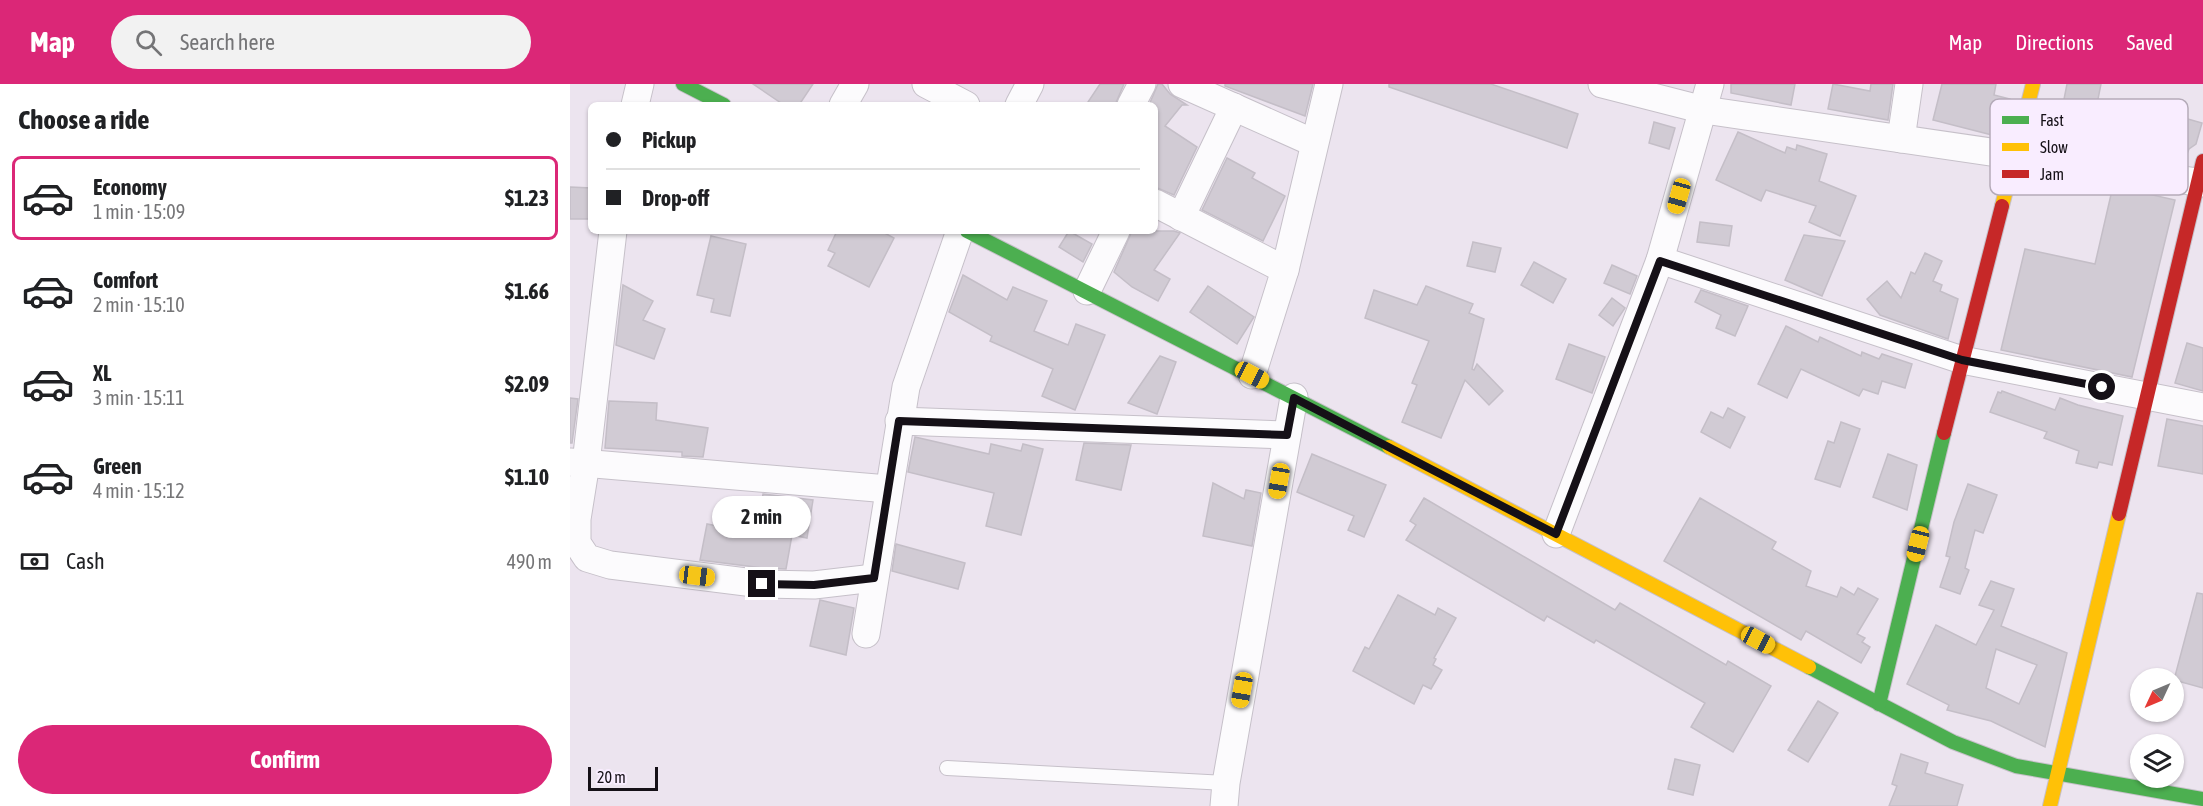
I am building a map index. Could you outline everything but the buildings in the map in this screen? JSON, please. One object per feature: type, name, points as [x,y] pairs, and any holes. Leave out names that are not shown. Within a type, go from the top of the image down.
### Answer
[{"type":"street","points":[[636,102],[640,84]]},
{"type":"street","points":[[683,84],[718,102]]},
{"type":"street","points":[[845,102],[855,84]]},
{"type":"street","points":[[926,84],[960,102]]},
{"type":"street","points":[[1021,102],[1030,84]]},
{"type":"street","points":[[1133,102],[1142,84]]},
{"type":"street","points":[[1182,84],[1314,143]]},
{"type":"street","points":[[1252,375],[1285,270],[1329,84]]},
{"type":"street","points":[[1602,84],[1707,97],[1901,139],[1990,151]]},
{"type":"street","points":[[1901,139],[1909,84]]},
{"type":"street","points":[[2029,99],[2033,84]]},
{"type":"street","points":[[1556,534],[1660,261],[1707,97]]},
{"type":"street","points":[[1182,217],[1234,108]]},
{"type":"street","points":[[2050,806],[2201,176]]},
{"type":"street","points":[[1879,704],[1962,360],[2005,195]]},
{"type":"street","points":[[1158,205],[1285,270]]},
{"type":"street","points":[[613,234],[578,463],[577,543],[587,558],[610,566],[762,584],[814,585],[874,578]]},
{"type":"street","points":[[866,634],[906,387],[959,234]]},
{"type":"street","points":[[973,234],[1252,375],[1953,742],[2016,766],[2056,775],[2203,799]]},
{"type":"street","points":[[1087,291],[1115,234]]},
{"type":"street","points":[[1660,261],[1962,360],[2203,406]]},
{"type":"street","points":[[1225,794],[1294,398]]},
{"type":"street","points":[[899,421],[1287,435]]},
{"type":"street","points":[[578,463],[888,489]]},
{"type":"lane","points":[[946,768],[1225,794]]},
{"type":"traffic: fast","points":[[683,84],[718,102]]},
{"type":"traffic: fast","points":[[973,234],[1389,447]]},
{"type":"traffic: fast","points":[[1879,704],[1944,433]]},
{"type":"traffic: fast","points":[[1809,667],[1953,742],[2016,766],[2203,799]]},
{"type":"traffic: slow","points":[[2029,99],[2033,84]]},
{"type":"traffic: slow","points":[[2002,206],[2005,195]]},
{"type":"traffic: slow","points":[[1389,447],[1809,667]]},
{"type":"traffic: slow","points":[[2050,806],[2119,514]]},
{"type":"traffic: jam","points":[[2119,514],[2203,161]]},
{"type":"traffic: jam","points":[[1944,433],[2002,206]]},
{"type":"route","points":[[762,584],[814,585],[874,578],[899,421],[1287,435],[1294,398],[1556,534],[1660,261],[1962,360],[2102,387]]}]
